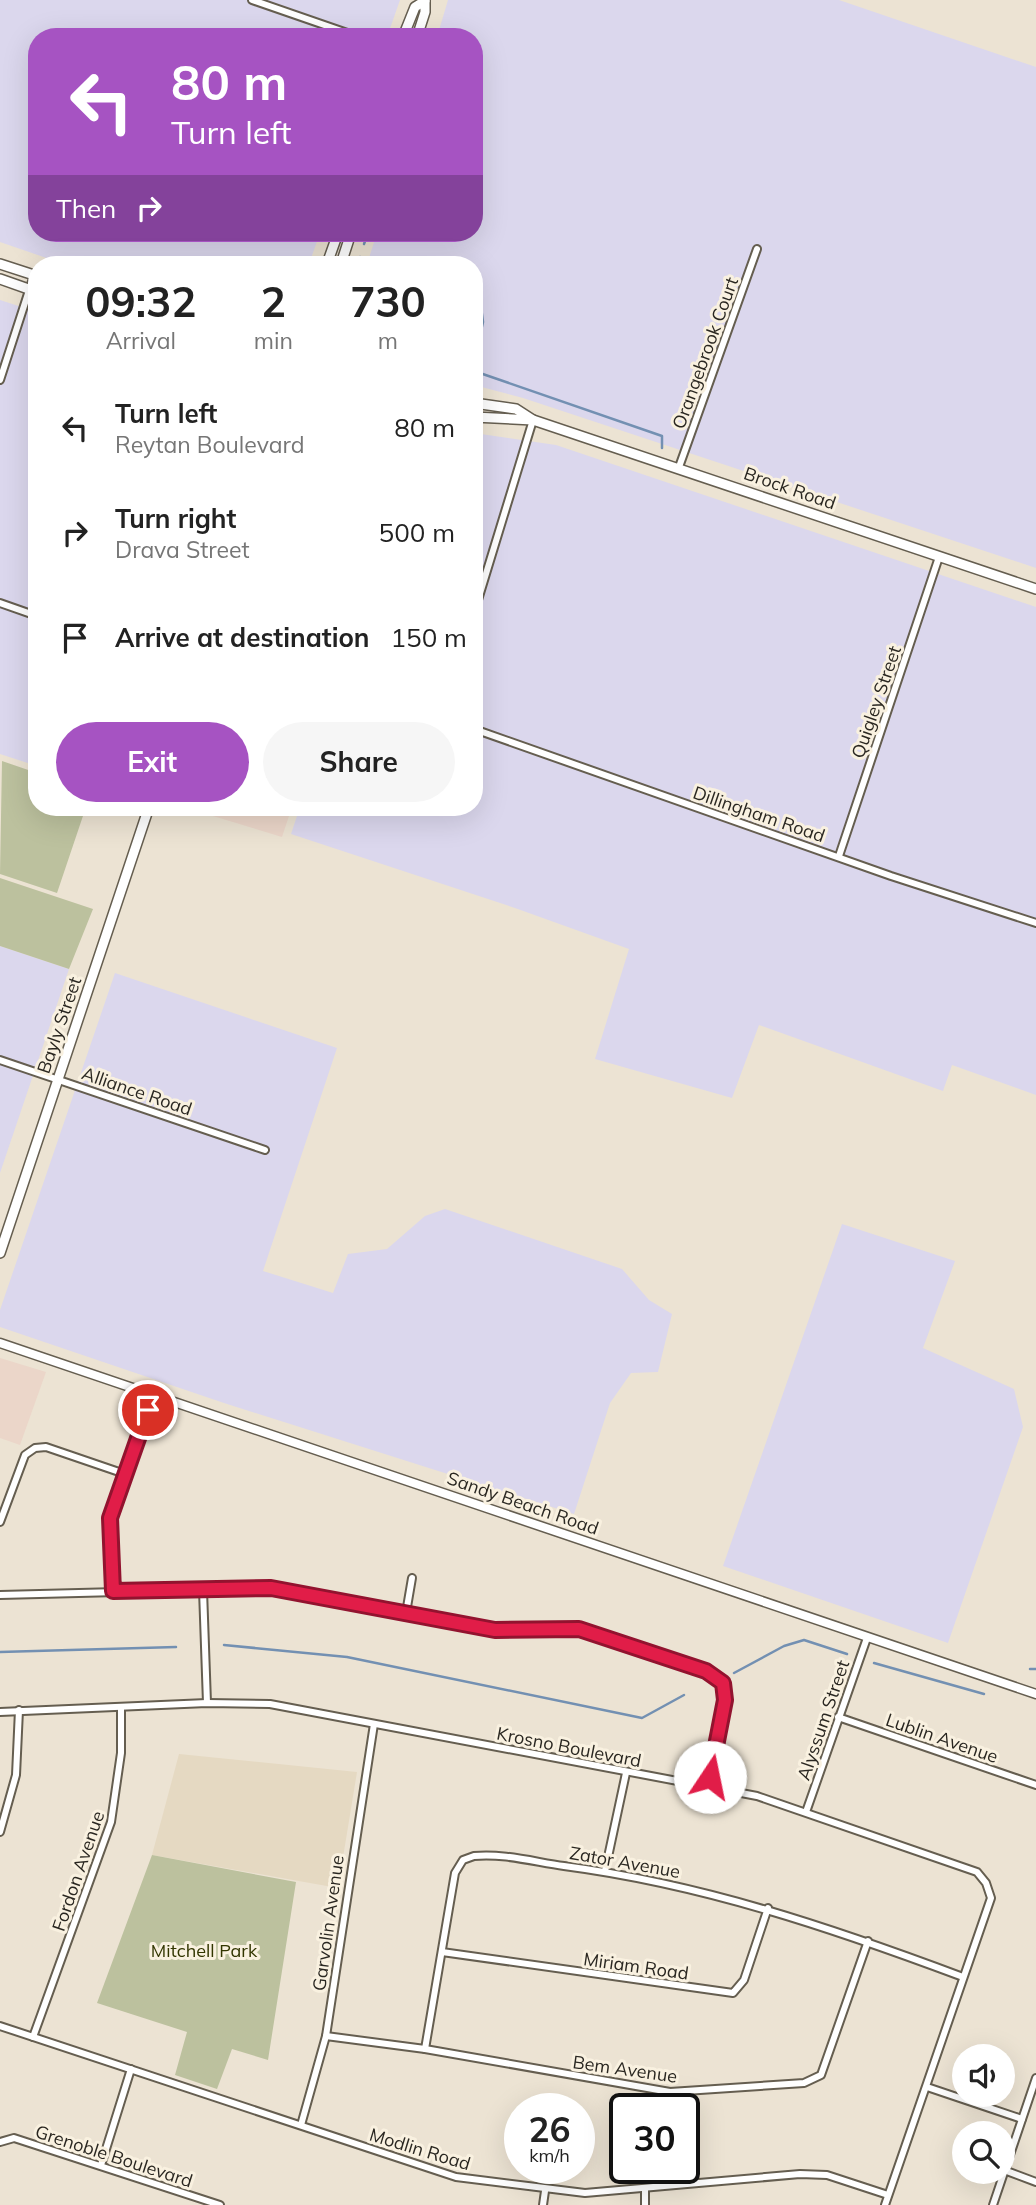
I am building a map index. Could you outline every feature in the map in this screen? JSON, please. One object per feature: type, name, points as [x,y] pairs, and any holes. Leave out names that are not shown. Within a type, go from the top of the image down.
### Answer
[{"type":"main road","points":[[407,28],[415,7],[425,0]]},
{"type":"main road","points":[[420,28],[425,12],[425,0]]},
{"type":"main road","points":[[0,264],[28,274]]},
{"type":"main road","points":[[0,279],[28,289]]},
{"type":"main road","name":"Brock Road","points":[[483,404],[516,409],[533,420]]},
{"type":"main road","name":"Brock Road","points":[[483,417],[533,420],[1036,589]]},
{"type":"main road","name":"Bayly Street","points":[[0,1254],[146,816]]},
{"type":"street","points":[[252,0],[333,28]]},
{"type":"street","name":"Orangebrook Court","points":[[679,467],[757,249]]},
{"type":"street","points":[[0,380],[28,304]]},
{"type":"street","points":[[483,584],[533,420]]},
{"type":"street","name":"Quigley Street","points":[[839,856],[939,557]]},
{"type":"street","points":[[0,603],[28,613]]},
{"type":"street","name":"Dillingham Road","points":[[483,732],[1036,923]]},
{"type":"street","name":"Alliance Road","points":[[0,1060],[265,1150]]},
{"type":"street","name":"Sandy Beach Road","points":[[0,1343],[1036,1694]]},
{"type":"street","points":[[113,1591],[110,1518],[153,1393]]},
{"type":"street","points":[[0,1522],[25,1455],[35,1448],[46,1447],[125,1474]]},
{"type":"street","points":[[406,1613],[412,1578]]},
{"type":"street","points":[[0,1595],[271,1588],[495,1630],[579,1629],[716,1676],[723,1683],[725,1700],[708,1787]]},
{"type":"street","points":[[203,1590],[206,1703]]},
{"type":"street","name":"Alyssum Street","points":[[806,1812],[867,1638]]},
{"type":"street","name":"Krosno Boulevard","points":[[0,1712],[206,1703],[270,1704],[757,1796],[978,1872],[986,1882],[990,1898],[885,2205]]},
{"type":"street","name":"Fordon Avenue","points":[[33,2037],[111,1822],[121,1753],[121,1707]]},
{"type":"street","points":[[1,1827],[16,1775],[19,1710]]},
{"type":"street","name":"Lublin Avenue","points":[[838,1717],[1036,1785]]},
{"type":"street","name":"Garvolin Avenue","points":[[301,2125],[326,2036],[374,1724]]},
{"type":"street","points":[[605,1871],[626,1773]]},
{"type":"street","name":"Zator Avenue","points":[[425,2049],[455,1873],[463,1860],[484,1855],[605,1871],[711,1892],[868,1941],[963,1977]]},
{"type":"street","name":"Miriam Road","points":[[442,1952],[733,1993],[744,1980],[768,1908]]},
{"type":"street","name":"Bem Avenue","points":[[326,2036],[425,2049],[670,2092],[804,2083],[821,2075],[868,1941]]},
{"type":"street","name":"Modlin Road","points":[[0,2026],[456,2177],[545,2191],[585,2193],[680,2184]]},
{"type":"street","points":[[101,2165],[131,2069]]},
{"type":"street","points":[[1015,2139],[1036,2078]]},
{"type":"street","points":[[927,2087],[1022,2119]]},
{"type":"street","name":"Grenoble Boulevard","points":[[0,2142],[14,2138],[220,2205]]},
{"type":"street","points":[[1015,2174],[1036,2182]]},
{"type":"street","name":"Modlin Road","points":[[700,2183],[827,2175],[888,2195]]},
{"type":"street","points":[[993,2205],[1000,2184]]},
{"type":"street","points":[[645,2189],[645,2205]]},
{"type":"street","points":[[543,2205],[545,2191]]},
{"type":"shaded area","points":[[0,0],[400,0],[390,28],[28,28],[28,242],[317,242],[312,256],[41,256],[0,242]]},
{"type":"shaded area","points":[[448,0],[839,0],[1036,67],[1036,568],[523,398],[483,387],[483,256],[370,256],[374,242],[483,242],[483,28],[440,28]]},
{"type":"shaded area","points":[[0,300],[28,309],[28,763],[0,754]]},
{"type":"shaded area","points":[[483,434],[556,445],[1036,607],[1036,1095],[952,1065],[943,1091],[759,1025],[732,1098],[595,1059],[629,949],[291,834],[297,816],[483,816]]},
{"type":"shaded area","points":[[213,816],[289,816],[282,837]]},
{"type":"shaded area","points":[[0,946],[69,969],[0,1173]]},
{"type":"shaded area","points":[[115,973],[337,1048],[263,1271],[333,1293],[348,1254],[387,1249],[425,1216],[445,1209],[622,1269],[649,1300],[672,1314],[658,1372],[631,1373],[610,1403],[574,1514],[224,1403],[0,1327],[0,1310]]},
{"type":"shaded area","points":[[842,1224],[955,1261],[923,1348],[1014,1389],[1023,1427],[948,1643],[723,1566]]},
{"type":"shaded area","points":[[0,1358],[46,1372],[20,1445],[0,1438]]},
{"type":"shaded area","points":[[179,1754],[357,1772],[338,1888],[152,1855]]},
{"type":"green space","points":[[2,761],[28,770],[28,816],[83,816],[57,893],[0,874]]},
{"type":"green space","points":[[0,878],[93,909],[69,969],[0,946]]},
{"type":"green space","name":"Mitchell Park","points":[[152,1855],[296,1882],[268,2060],[232,2049],[217,2089],[175,2075],[187,2032],[97,2003]]},
{"type":"waterway","points":[[483,374],[662,436],[662,448]]},
{"type":"waterway","points":[[734,1673],[784,1646],[804,1640],[847,1654]]},
{"type":"waterway","points":[[224,1645],[347,1657],[642,1718],[684,1695]]},
{"type":"waterway","points":[[0,1652],[176,1647]]},
{"type":"waterway","points":[[874,1663],[984,1694]]},
{"type":"waterway","points":[[1030,1669],[1036,1669]]},
{"type":"route","points":[[148,1410],[110,1518],[113,1591],[271,1588],[495,1630],[579,1629],[706,1671],[723,1683],[725,1700],[710,1777]]}]
